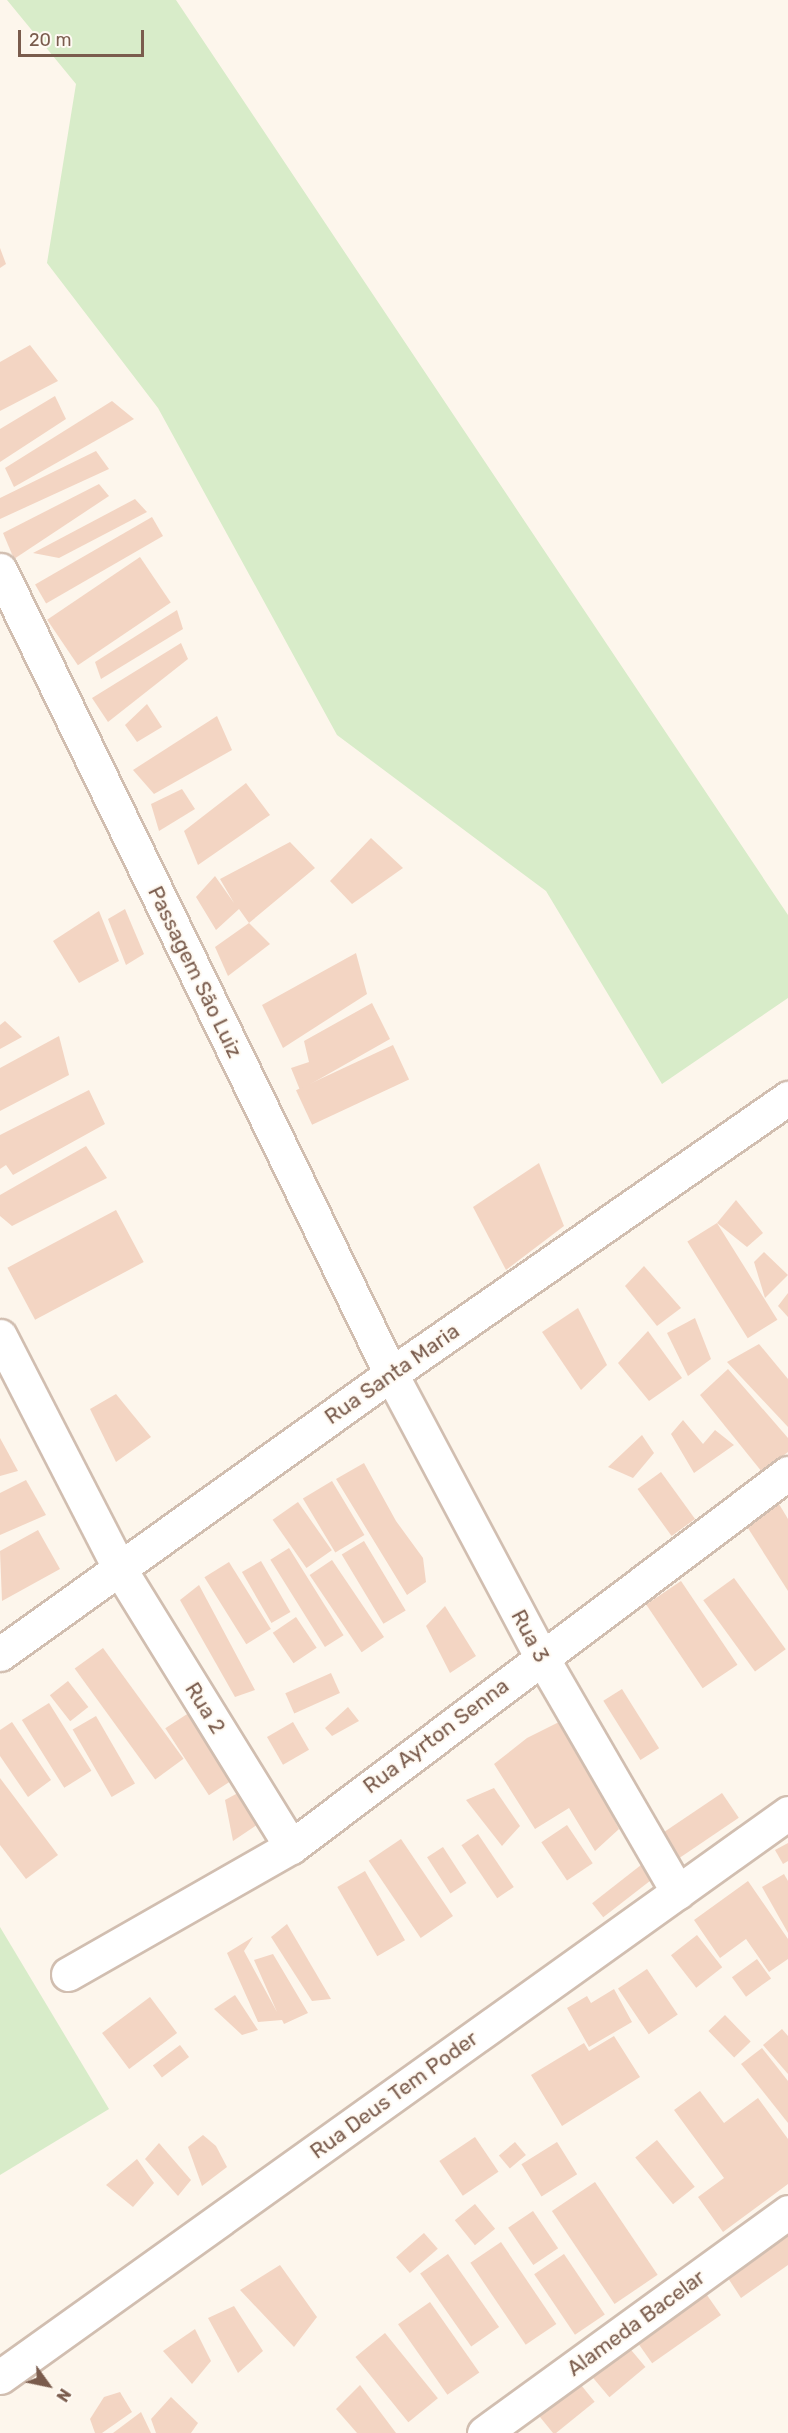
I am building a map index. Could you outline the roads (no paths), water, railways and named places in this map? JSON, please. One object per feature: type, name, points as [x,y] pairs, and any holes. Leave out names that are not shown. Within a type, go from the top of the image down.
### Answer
[{"type":"street","name":"Passagem São Luiz","points":[[0,570],[391,1374]]},
{"type":"street","name":"Rua Santa Maria","points":[[0,1654],[391,1374],[788,1098]]},
{"type":"street","name":"Rua 2","points":[[0,1336],[119,1568],[291,1847]]},
{"type":"street","name":"Rua 3","points":[[391,1374],[541,1656],[678,1892]]},
{"type":"street","name":"Rua Ayrton Senna","points":[[68,1974],[291,1847],[541,1656],[788,1473]]},
{"type":"street","name":"Rua Deus Tem Poder","points":[[0,2377],[788,1814]]},
{"type":"street","name":"Alameda Bacelar","points":[[484,2433],[788,2212]]}]
